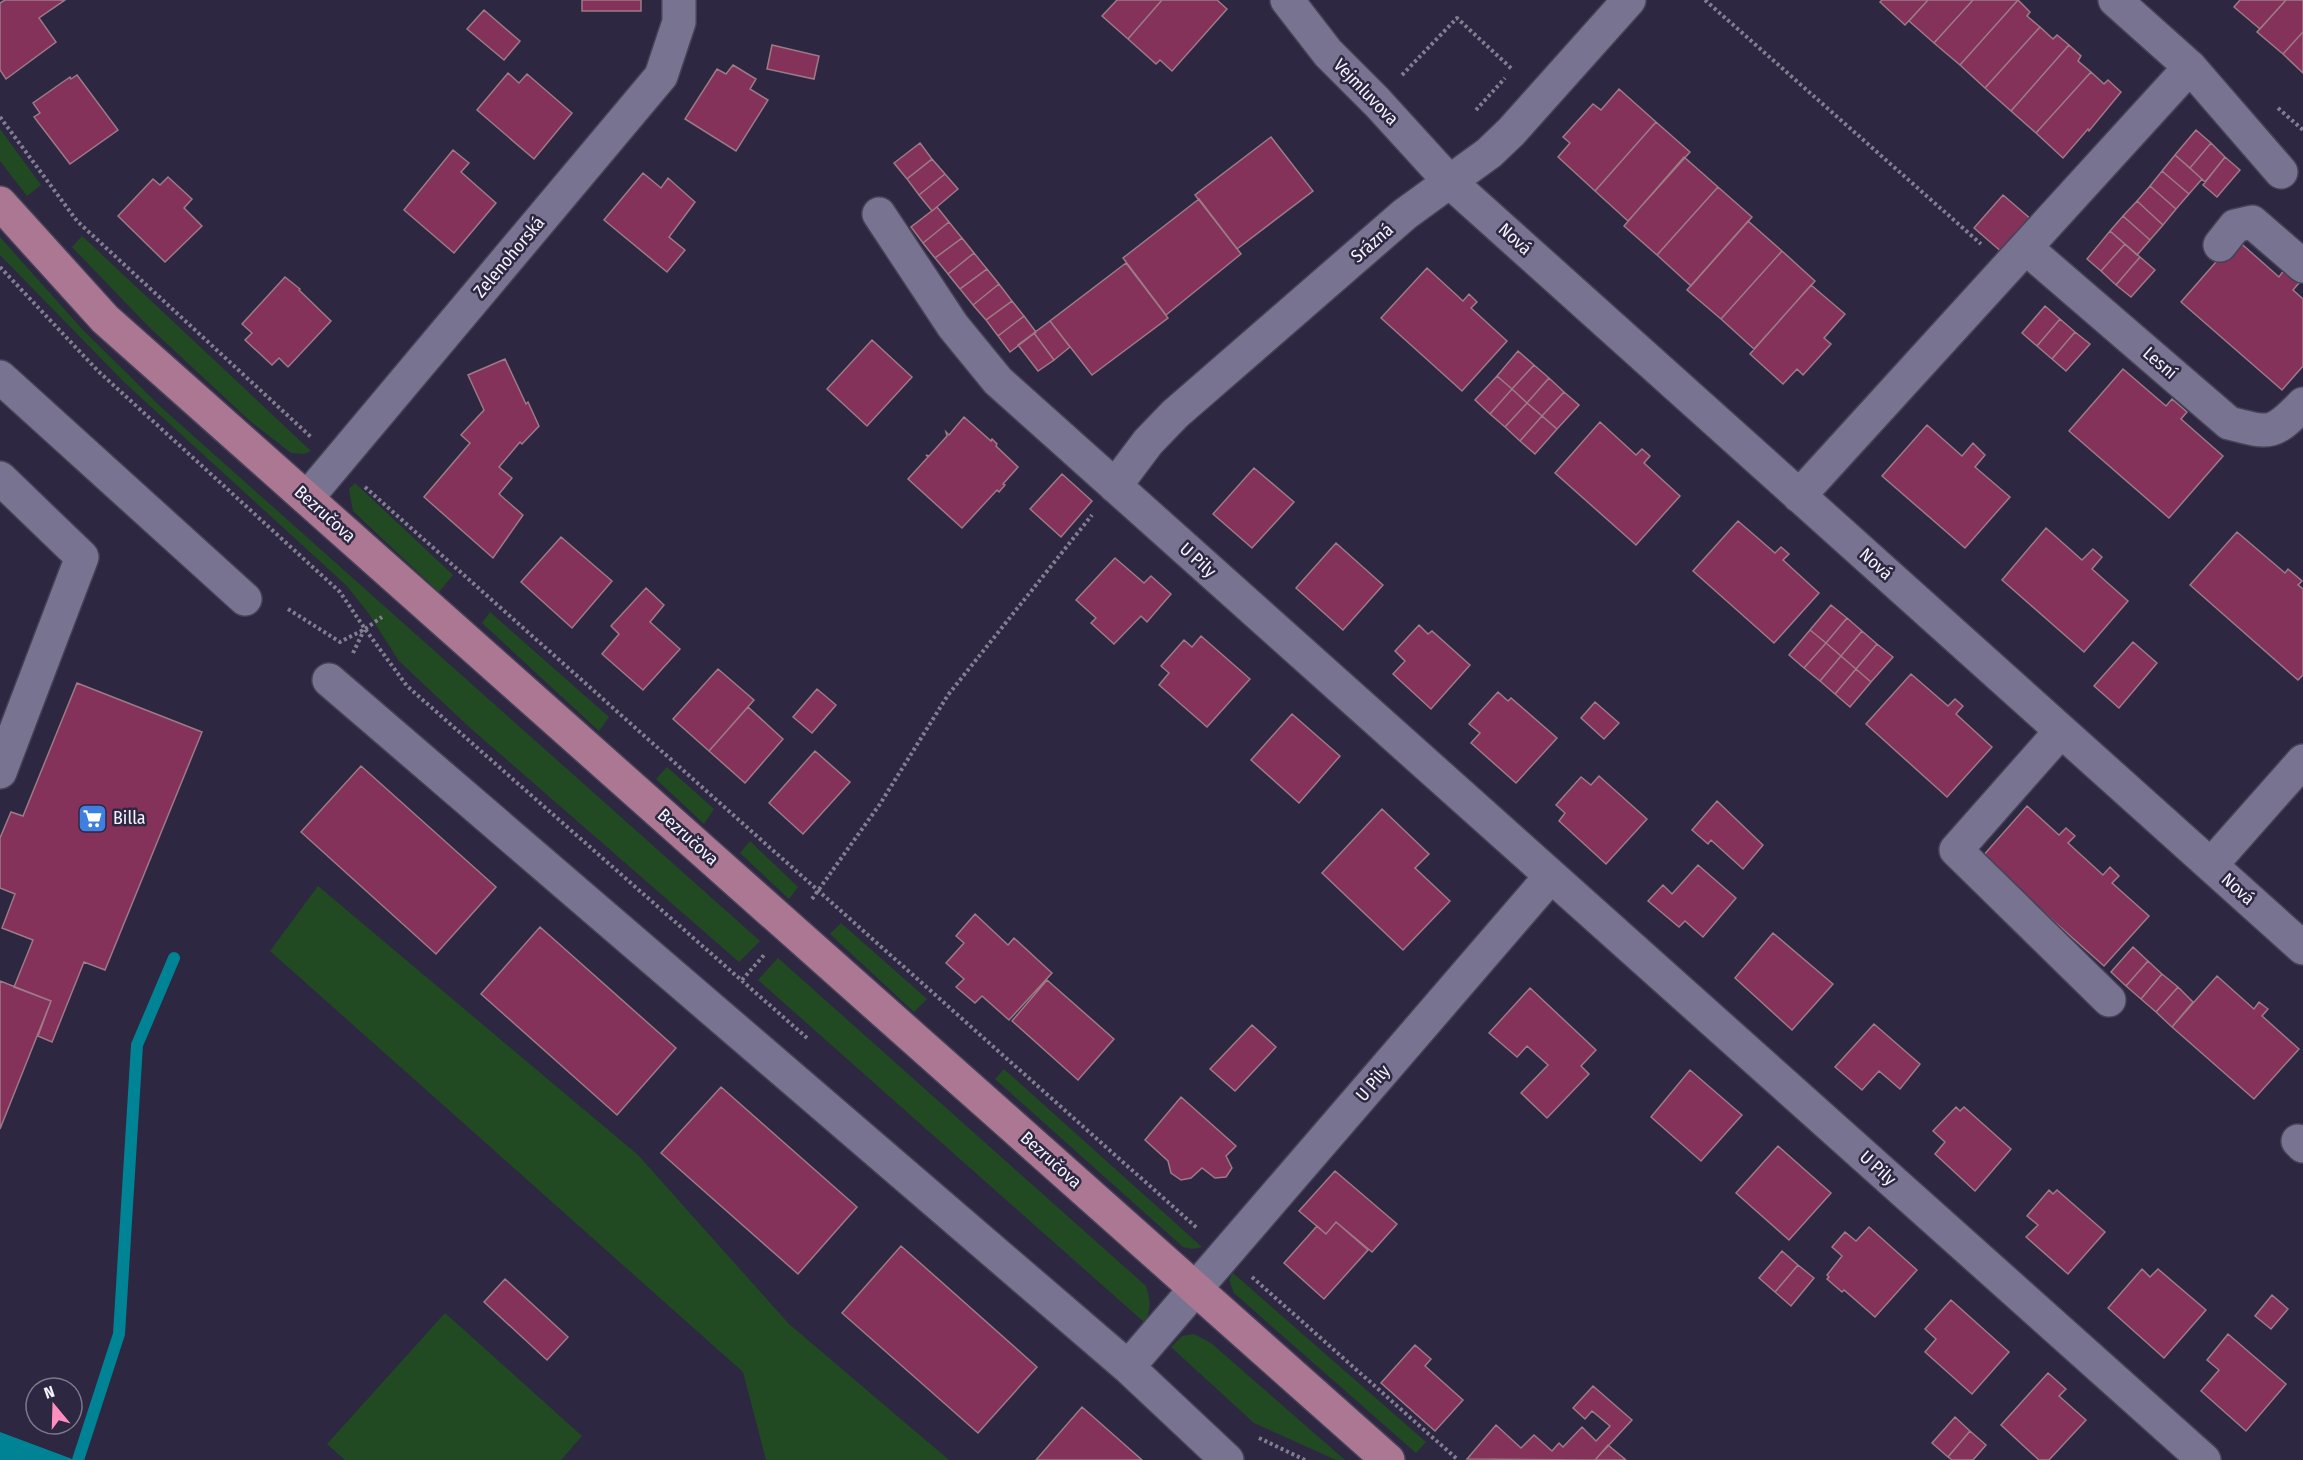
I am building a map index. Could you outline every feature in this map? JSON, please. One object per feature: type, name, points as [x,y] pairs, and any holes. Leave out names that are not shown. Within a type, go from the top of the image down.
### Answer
[{"type":"main road","name":"Bezručova","points":[[0,203],[105,319],[1388,1460]]},
{"type":"street","name":"Zelenohorská","points":[[307,498],[661,76],[679,22],[679,0]]},
{"type":"street","name":"Srázná","points":[[1115,486],[1148,442],[1175,414],[1405,214],[1489,153],[1511,132],[1629,0]]},
{"type":"street","points":[[2115,0],[2190,68],[2281,172]]},
{"type":"street","name":"Vejmluvova","points":[[1301,8],[1328,53],[1377,102],[1449,181]]},
{"type":"street","points":[[1799,496],[2190,68]]},
{"type":"street","name":"Nová","points":[[1449,181],[2303,948]]},
{"type":"street","name":"U Pily","points":[[879,214],[953,326],[998,381],[2204,1460]]},
{"type":"street","points":[[2220,245],[2235,226],[2252,222],[2303,266]]},
{"type":"street","name":"Lesní","points":[[2017,257],[2229,423],[2258,431],[2280,428],[2303,404]]},
{"type":"street","points":[[0,377],[245,599]]},
{"type":"street","points":[[0,478],[82,557],[0,772]]},
{"type":"street","points":[[329,680],[1128,1367],[1227,1460]]},
{"type":"street","points":[[2061,730],[1956,850],[2109,1000]]},
{"type":"street","points":[[2211,866],[2303,761]]},
{"type":"street","name":"U Pily","points":[[1128,1367],[1551,876]]},
{"type":"path","points":[[1705,0],[2017,257]]},
{"type":"path","points":[[1400,78],[1457,18],[1513,70],[1475,111]]},
{"type":"path","points":[[0,117],[77,221],[337,461],[1458,1460]]},
{"type":"path","points":[[0,267],[98,371],[340,592],[364,629],[407,686],[813,1043]]},
{"type":"path","points":[[819,891],[880,804],[948,695],[1115,486]]},
{"type":"path","points":[[288,609],[340,642],[364,629],[415,594]]},
{"type":"shaded area","points":[[0,129],[41,185],[27,196],[0,161]]},
{"type":"shaded area","points":[[82,236],[311,451],[304,454],[291,453],[250,421],[148,326],[72,247]]},
{"type":"shaded area","points":[[0,237],[82,329],[162,408],[760,941],[739,962],[468,726],[399,661],[369,614],[347,586],[125,383],[0,255]]},
{"type":"shaded area","points":[[355,483],[453,575],[439,592],[353,511],[349,489]]},
{"type":"shaded area","points":[[490,612],[609,717],[599,731],[482,623]]},
{"type":"shaded area","points":[[667,767],[714,809],[704,824],[656,779]]},
{"type":"shaded area","points":[[750,841],[798,887],[789,899],[740,853]]},
{"type":"shaded area","points":[[318,886],[638,1155],[789,1324],[949,1460],[766,1460],[743,1372],[270,951]]},
{"type":"shaded area","points":[[841,923],[927,999],[914,1012],[830,934]]},
{"type":"shaded area","points":[[778,958],[1146,1286],[1150,1305],[1145,1323],[758,980]]},
{"type":"shaded area","points":[[1004,1069],[1202,1247],[1193,1249],[1183,1247],[995,1079]]},
{"type":"shaded area","points":[[1233,1273],[1426,1442],[1416,1453],[1234,1293],[1229,1280]]},
{"type":"shaded area","points":[[445,1313],[582,1436],[561,1460],[345,1460],[327,1444]]},
{"type":"shaded area","points":[[1194,1334],[1211,1343],[1345,1460],[1336,1460],[1254,1423],[1171,1347],[1182,1336]]},
{"type":"shaded area","points":[[0,1432],[75,1460],[0,1460]]},
{"type":"building","points":[[5,0],[65,0],[39,18],[56,42],[6,79],[0,70],[0,3]]},
{"type":"building","points":[[582,0],[641,0],[641,11],[582,11]]},
{"type":"building","points":[[1117,0],[1162,0],[1128,39],[1102,16]]},
{"type":"building","points":[[1162,0],[1217,0],[1227,9],[1172,71],[1160,60],[1156,64],[1128,39]]},
{"type":"building","points":[[1882,0],[1928,0],[1905,25],[1880,2]]},
{"type":"building","points":[[1928,0],[1973,0],[1934,43],[1909,21]]},
{"type":"building","points":[[1973,0],[2018,0],[1960,65],[1934,43]]},
{"type":"building","points":[[2018,0],[2030,12],[2027,16],[2040,27],[1985,88],[1960,65]]},
{"type":"building","points":[[2240,0],[2286,0],[2260,29],[2234,7]]},
{"type":"building","points":[[2286,0],[2303,0],[2303,32],[2283,54],[2257,32]]},
{"type":"building","points":[[484,10],[520,41],[504,60],[467,29]]},
{"type":"building","points":[[2040,27],[2053,39],[2057,35],[2069,45],[2011,111],[1985,88]]},
{"type":"building","points":[[2303,32],[2303,73],[2283,54]]},
{"type":"building","points":[[772,45],[819,56],[814,79],[767,69]]},
{"type":"building","points":[[2069,45],[2081,56],[2078,61],[2091,72],[2036,133],[2011,111]]},
{"type":"building","points":[[733,65],[756,79],[750,89],[768,100],[736,151],[685,119],[717,69],[726,74]]},
{"type":"building","points":[[2091,72],[2104,84],[2108,80],[2121,92],[2063,158],[2036,133]]},
{"type":"building","points":[[508,73],[519,83],[527,74],[572,113],[534,159],[477,110]]},
{"type":"building","points":[[77,75],[118,130],[70,164],[34,117],[40,113],[33,103],[70,77],[71,79]]},
{"type":"building","points":[[1619,89],[1656,122],[1595,191],[1558,157],[1570,143],[1563,137],[1593,104],[1601,110]]},
{"type":"building","points":[[1656,122],[1690,152],[1628,221],[1595,191]]},
{"type":"building","points":[[2196,130],[2211,143],[2190,168],[2175,155]]},
{"type":"building","points":[[1271,137],[1313,191],[1237,249],[1195,195]]},
{"type":"building","points":[[920,143],[932,159],[907,179],[894,163]]},
{"type":"building","points":[[2211,143],[2225,157],[2205,182],[2190,168]]},
{"type":"building","points":[[453,150],[469,163],[461,172],[496,203],[454,253],[404,210]]},
{"type":"building","points":[[2175,155],[2202,179],[2189,194],[2162,171]]},
{"type":"building","points":[[1684,157],[1718,187],[1657,255],[1624,226]]},
{"type":"building","points":[[2225,157],[2240,170],[2217,197],[2203,185]]},
{"type":"building","points":[[932,159],[945,174],[919,195],[907,179]]},
{"type":"building","points":[[2162,171],[2189,194],[2176,209],[2150,186]]},
{"type":"building","points":[[643,173],[661,188],[668,178],[695,202],[669,237],[685,250],[667,272],[604,220]]},
{"type":"building","points":[[945,174],[958,189],[932,211],[919,195]]},
{"type":"building","points":[[168,177],[192,199],[184,208],[202,226],[165,262],[118,216],[153,179],[160,185]]},
{"type":"building","points":[[2150,186],[2176,209],[2163,225],[2137,201]]},
{"type":"building","points":[[1718,187],[1752,217],[1691,286],[1657,255]]},
{"type":"building","points":[[2003,195],[2032,220],[2003,253],[1974,228]]},
{"type":"building","points":[[1199,199],[1241,254],[1166,315],[1123,258]]},
{"type":"building","points":[[2137,201],[2163,225],[2150,240],[2123,216]]},
{"type":"building","points":[[937,207],[949,222],[923,243],[911,227]]},
{"type":"building","points":[[2123,216],[2150,240],[2137,255],[2110,231]]},
{"type":"building","points":[[1748,221],[1782,251],[1721,319],[1687,290]]},
{"type":"building","points":[[949,222],[962,238],[935,258],[923,243]]},
{"type":"building","points":[[2110,231],[2125,244],[2101,271],[2087,259]]},
{"type":"building","points":[[962,238],[974,253],[948,274],[935,258]]},
{"type":"building","points":[[2236,239],[2279,277],[2284,270],[2299,283],[2293,290],[2303,299],[2303,366],[2282,390],[2181,302]]},
{"type":"building","points":[[2125,244],[2140,257],[2116,285],[2101,271]]},
{"type":"building","points":[[1782,251],[1815,281],[1754,349],[1721,319]]},
{"type":"building","points":[[974,253],[987,269],[960,289],[948,274]]},
{"type":"building","points":[[2140,257],[2155,270],[2131,297],[2116,285]]},
{"type":"building","points":[[1126,263],[1168,318],[1092,375],[1050,321]]},
{"type":"building","points":[[1427,268],[1463,301],[1469,294],[1477,302],[1471,308],[1507,341],[1462,391],[1381,318]]},
{"type":"building","points":[[987,269],[999,284],[973,305],[960,289]]},
{"type":"building","points":[[285,277],[331,321],[288,367],[279,358],[272,365],[245,340],[252,333],[242,324]]},
{"type":"building","points":[[999,284],[1012,301],[986,320],[973,305]]},
{"type":"building","points":[[1811,285],[1845,314],[1824,338],[1831,344],[1803,375],[1797,369],[1783,384],[1750,354]]},
{"type":"building","points":[[1012,301],[1024,316],[998,336],[986,320]]},
{"type":"building","points":[[2045,306],[2060,319],[2037,346],[2022,333]]},
{"type":"building","points":[[1024,316],[1036,332],[1010,352],[998,336]]},
{"type":"building","points":[[2060,319],[2075,332],[2052,359],[2037,346]]},
{"type":"building","points":[[1050,321],[1070,347],[1054,360],[1034,333]]},
{"type":"building","points":[[2075,332],[2090,344],[2066,371],[2052,359]]},
{"type":"building","points":[[1034,333],[1054,360],[1038,371],[1018,345]]},
{"type":"building","points":[[872,340],[912,377],[867,426],[827,389]]},
{"type":"building","points":[[1518,351],[1534,365],[1512,389],[1497,376]]},
{"type":"building","points":[[505,359],[539,426],[522,444],[520,442],[499,467],[512,478],[499,494],[523,515],[493,558],[424,497],[470,443],[461,435],[484,410],[468,375]]},
{"type":"building","points":[[1534,365],[1549,378],[1527,403],[1512,389]]},
{"type":"building","points":[[2123,369],[2166,406],[2172,399],[2187,412],[2181,419],[2223,456],[2169,518],[2069,431]]},
{"type":"building","points":[[1497,376],[1512,389],[1490,414],[1475,400]]},
{"type":"building","points":[[1549,378],[1564,392],[1542,416],[1527,403]]},
{"type":"building","points":[[1512,389],[1527,403],[1505,427],[1490,414]]},
{"type":"building","points":[[1564,392],[1579,405],[1557,429],[1542,416]]},
{"type":"building","points":[[1527,403],[1542,416],[1520,441],[1505,427]]},
{"type":"building","points":[[1542,416],[1557,429],[1535,454],[1520,441]]},
{"type":"building","points":[[964,417],[991,441],[992,439],[997,444],[996,446],[1018,467],[999,492],[997,490],[962,528],[908,479],[928,457],[926,455],[929,456],[947,436],[946,432],[949,435]]},
{"type":"building","points":[[1600,422],[1636,455],[1642,449],[1650,456],[1644,463],[1680,496],[1636,545],[1555,473]]},
{"type":"building","points":[[1927,425],[1962,456],[1973,443],[1985,455],[1975,467],[2010,497],[1965,548],[1882,476]]},
{"type":"building","points":[[1254,468],[1294,502],[1252,548],[1213,514]]},
{"type":"building","points":[[1062,474],[1092,501],[1061,537],[1030,509]]},
{"type":"building","points":[[1738,521],[1775,553],[1781,547],[1789,554],[1783,560],[1819,593],[1774,643],[1693,571]]},
{"type":"building","points":[[2046,528],[2082,560],[2093,549],[2102,557],[2092,569],[2128,601],[2084,652],[2002,580]]},
{"type":"building","points":[[2237,532],[2285,573],[2288,569],[2302,581],[2298,585],[2303,589],[2303,675],[2298,680],[2190,585]]},
{"type":"building","points":[[561,537],[612,581],[572,628],[521,582]]},
{"type":"building","points":[[1336,543],[1383,585],[1343,630],[1296,588]]},
{"type":"building","points":[[1115,558],[1144,583],[1151,576],[1171,594],[1147,622],[1141,616],[1114,644],[1091,623],[1096,618],[1076,600]]},
{"type":"building","points":[[646,588],[664,605],[650,622],[680,649],[643,690],[602,654],[619,634],[611,626]]},
{"type":"building","points":[[1831,605],[1847,618],[1826,643],[1810,630]]},
{"type":"building","points":[[1847,618],[1862,631],[1841,656],[1826,643]]},
{"type":"building","points":[[1419,625],[1428,634],[1432,631],[1470,665],[1431,709],[1393,674],[1405,661],[1395,651]]},
{"type":"building","points":[[1810,630],[1826,643],[1804,668],[1789,655]]},
{"type":"building","points":[[1862,631],[1877,644],[1856,669],[1841,656]]},
{"type":"building","points":[[1201,636],[1250,679],[1207,727],[1159,685],[1169,673],[1161,666],[1184,640],[1192,647]]},
{"type":"building","points":[[2133,642],[2157,663],[2119,708],[2094,686]]},
{"type":"building","points":[[1826,643],[1841,656],[1820,681],[1804,668]]},
{"type":"building","points":[[1877,644],[1893,657],[1871,682],[1856,669]]},
{"type":"building","points":[[1841,656],[1856,669],[1835,694],[1820,681]]},
{"type":"building","points":[[718,669],[754,700],[709,751],[673,719]]},
{"type":"building","points":[[1856,669],[1871,682],[1850,707],[1835,694]]},
{"type":"building","points":[[1911,674],[1948,706],[1955,699],[1963,706],[1956,714],[1992,747],[1947,797],[1866,724]]},
{"type":"building","points":[[77,683],[202,732],[105,970],[84,962],[52,1042],[38,1036],[51,1001],[14,987],[33,940],[2,928],[15,894],[0,888],[0,838],[11,812],[23,816]]},
{"type":"building","points":[[817,689],[836,705],[812,733],[793,717]]},
{"type":"building","points":[[1498,692],[1508,701],[1511,698],[1557,738],[1516,783],[1471,743],[1480,733],[1469,724]]},
{"type":"building","points":[[1595,702],[1619,723],[1604,739],[1581,718]]},
{"type":"building","points":[[748,707],[783,739],[745,783],[709,751]]},
{"type":"building","points":[[1292,714],[1340,756],[1299,803],[1251,760]]},
{"type":"building","points":[[815,751],[850,782],[803,834],[769,803]]},
{"type":"building","points":[[361,766],[496,887],[436,954],[301,832]]},
{"type":"building","points":[[1599,776],[1647,819],[1606,864],[1559,821],[1565,813],[1556,805],[1581,777],[1591,785]]},
{"type":"building","points":[[1717,801],[1763,845],[1743,869],[1711,840],[1708,844],[1692,830]]},
{"type":"building","points":[[2027,806],[2059,835],[2066,828],[2075,836],[2068,843],[2103,875],[2110,867],[2119,876],[2112,883],[2149,916],[2104,966],[1982,857]]},
{"type":"building","points":[[1382,809],[1429,854],[1415,868],[1450,901],[1403,950],[1322,873]]},
{"type":"building","points":[[1698,865],[1736,898],[1703,937],[1685,921],[1679,927],[1648,901],[1663,885],[1672,894]]},
{"type":"building","points":[[975,914],[1008,945],[1014,938],[1052,973],[1009,1020],[982,996],[975,1003],[956,987],[964,979],[946,963],[964,943],[956,936]]},
{"type":"building","points":[[540,927],[676,1048],[617,1115],[481,994]]},
{"type":"building","points":[[1773,933],[1833,984],[1792,1030],[1735,978]]},
{"type":"building","points":[[2133,947],[2148,961],[2126,986],[2111,972]]},
{"type":"building","points":[[2148,961],[2162,974],[2141,999],[2126,986]]},
{"type":"building","points":[[2162,974],[2178,987],[2156,1012],[2141,999]]},
{"type":"building","points":[[2217,976],[2254,1009],[2259,1002],[2268,1009],[2262,1016],[2299,1049],[2254,1099],[2172,1027]]},
{"type":"building","points":[[1047,980],[1114,1039],[1078,1080],[1012,1021]]},
{"type":"building","points":[[0,981],[51,1001],[0,1129]]},
{"type":"building","points":[[2178,987],[2193,1002],[2172,1027],[2156,1012]]},
{"type":"building","points":[[1530,988],[1596,1050],[1581,1066],[1589,1074],[1547,1118],[1521,1093],[1548,1065],[1527,1046],[1517,1057],[1489,1033]]},
{"type":"building","points":[[1874,1024],[1920,1064],[1900,1089],[1879,1071],[1862,1090],[1835,1067]]},
{"type":"building","points":[[1252,1025],[1276,1047],[1235,1091],[1210,1069]]},
{"type":"building","points":[[1690,1070],[1742,1115],[1701,1161],[1651,1117]]},
{"type":"building","points":[[721,1087],[857,1207],[798,1274],[661,1153]]},
{"type":"building","points":[[1181,1097],[1236,1146],[1226,1156],[1232,1168],[1226,1177],[1215,1178],[1202,1168],[1191,1178],[1181,1180],[1171,1173],[1168,1161],[1145,1140]]},
{"type":"building","points":[[1956,1107],[1960,1111],[1964,1107],[2011,1149],[1975,1191],[1935,1154],[1945,1142],[1933,1131]]},
{"type":"building","points":[[1778,1146],[1831,1193],[1789,1240],[1736,1193]]},
{"type":"building","points":[[1335,1171],[1397,1224],[1372,1252],[1336,1222],[1326,1234],[1299,1211]]},
{"type":"building","points":[[2049,1190],[2053,1194],[2057,1190],[2105,1232],[2068,1274],[2026,1237],[2038,1225],[2027,1216]]},
{"type":"building","points":[[1336,1222],[1368,1250],[1324,1299],[1284,1263],[1317,1226],[1326,1234]]},
{"type":"building","points":[[1869,1227],[1917,1270],[1875,1317],[1844,1290],[1842,1292],[1827,1279],[1829,1277],[1827,1275],[1842,1256],[1832,1247],[1845,1232],[1856,1241]]},
{"type":"building","points":[[901,1246],[1037,1367],[978,1433],[842,1313]]},
{"type":"building","points":[[1782,1251],[1798,1265],[1775,1292],[1759,1278]]},
{"type":"building","points":[[1798,1265],[1814,1278],[1791,1306],[1775,1292]]},
{"type":"building","points":[[2142,1269],[2150,1277],[2158,1269],[2206,1310],[2164,1358],[2108,1308]]},
{"type":"building","points":[[505,1279],[568,1337],[547,1360],[484,1302]]},
{"type":"building","points":[[2272,1295],[2288,1309],[2271,1329],[2255,1316]]},
{"type":"building","points":[[1951,1300],[2009,1352],[1972,1394],[1925,1352],[1936,1339],[1925,1329]]},
{"type":"building","points":[[2228,1334],[2286,1384],[2246,1431],[2201,1391],[2219,1370],[2207,1360]]},
{"type":"building","points":[[1415,1345],[1431,1359],[1425,1366],[1463,1400],[1435,1431],[1381,1383]]},
{"type":"building","points":[[2048,1373],[2066,1389],[2059,1396],[2086,1420],[2049,1460],[2039,1460],[2001,1425]]},
{"type":"building","points":[[1593,1386],[1632,1420],[1595,1460],[1467,1459],[1496,1425],[1521,1448],[1534,1435],[1552,1451],[1559,1443],[1563,1447],[1582,1427],[1596,1441],[1610,1426],[1592,1411],[1585,1419],[1573,1408]]},
{"type":"building","points":[[1082,1407],[1142,1460],[1036,1460]]},
{"type":"building","points":[[1955,1417],[1970,1431],[1948,1457],[1932,1443]]},
{"type":"building","points":[[1970,1431],[1986,1445],[1973,1460],[1952,1460],[1948,1457]]},
{"type":"building","points":[[1608,1445],[1626,1460],[1595,1460]]},
{"type":"waterway","points":[[78,1460],[119,1334],[137,1045],[174,958]]},
{"type":"place","name":"Billa","points":[[92,818]]}]
